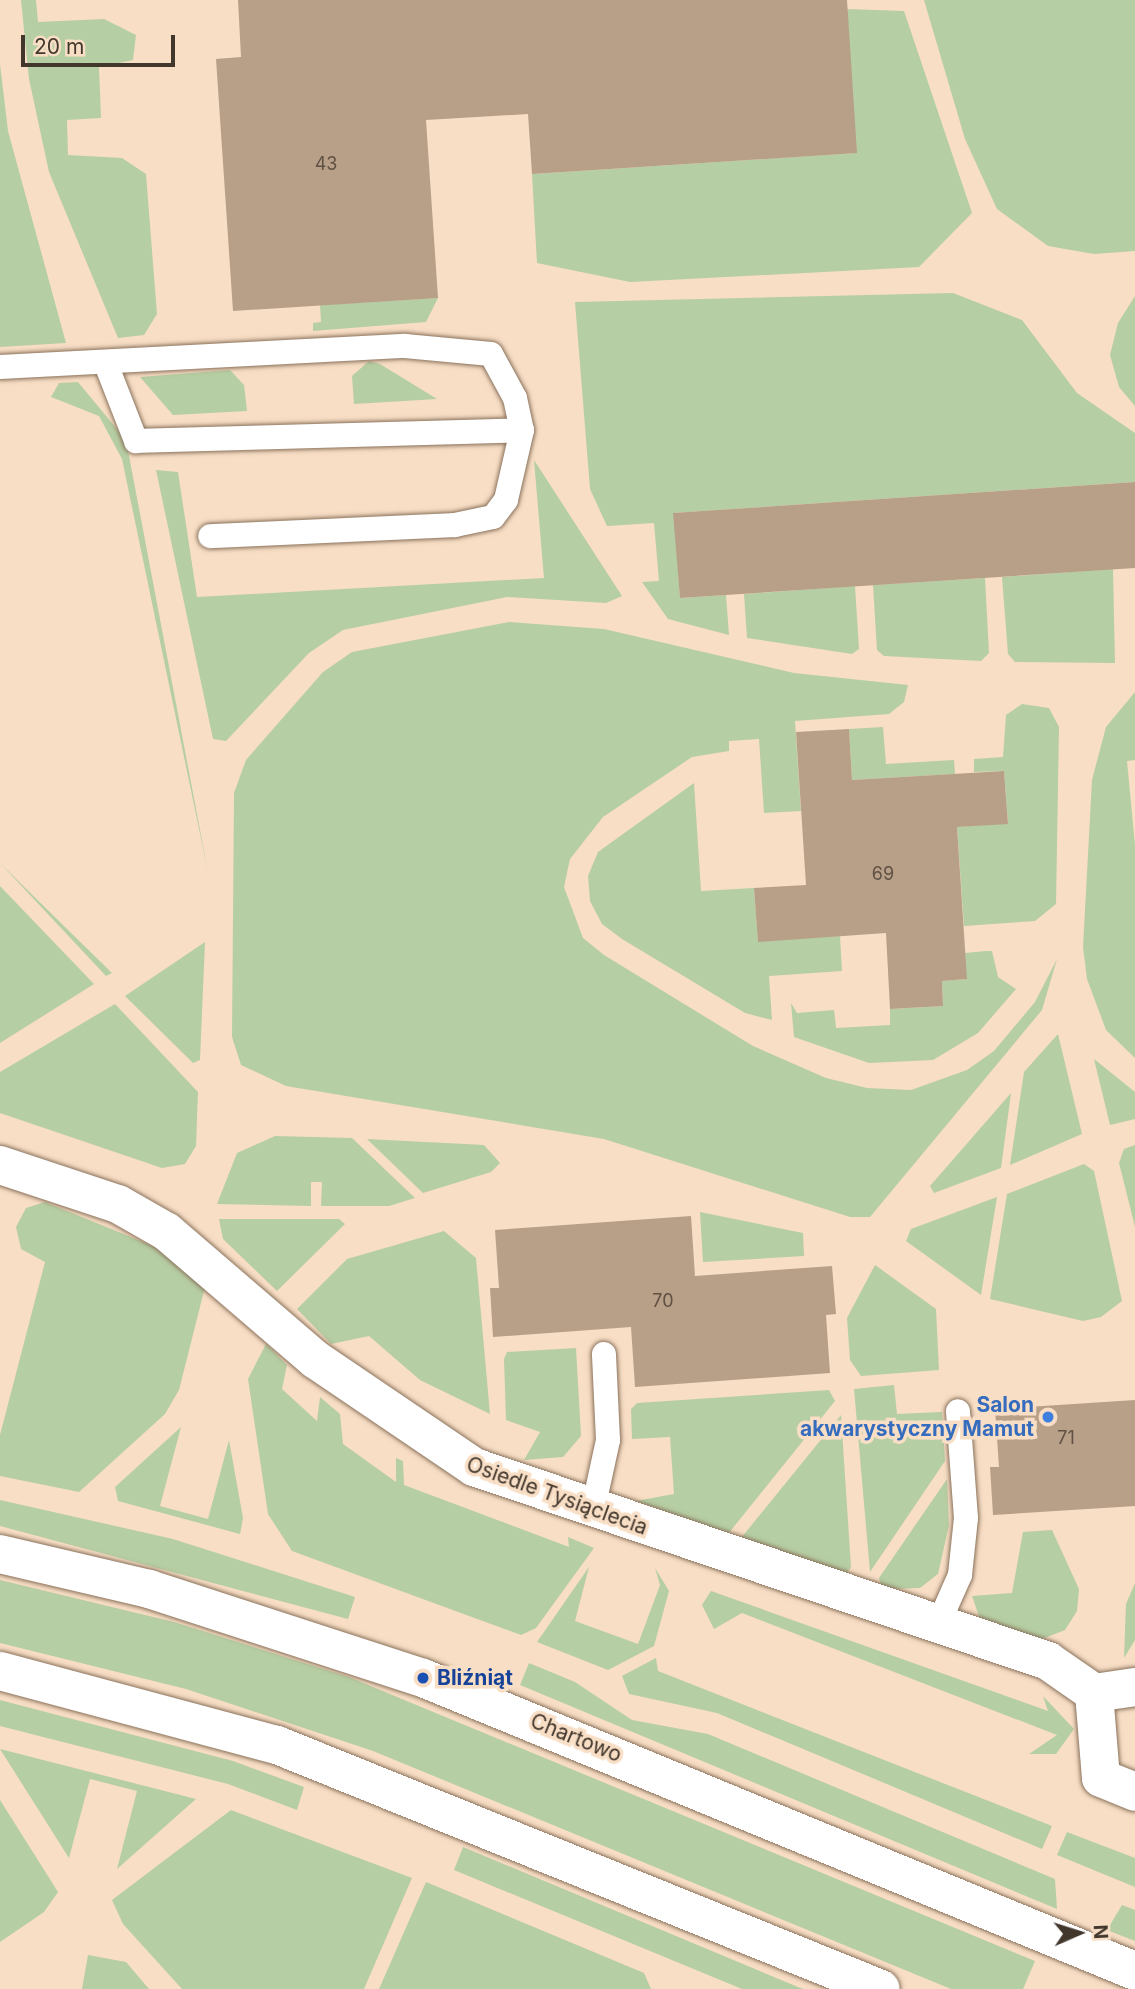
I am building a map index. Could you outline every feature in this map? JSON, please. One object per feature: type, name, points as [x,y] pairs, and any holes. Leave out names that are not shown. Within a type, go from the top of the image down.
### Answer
[{"type":"street","name":"Osiedle Tysiąclecia","points":[[0,1165],[118,1204],[167,1231],[316,1360],[454,1458],[937,1628],[1048,1661],[1094,1693]]},
{"type":"street","name":"Chartowo","points":[[0,1554],[149,1590],[377,1661],[1135,1971]]},
{"type":"street","points":[[0,1671],[277,1745],[881,1989]]},
{"type":"street","points":[[1135,1688],[1094,1693],[1101,1778],[1135,1792]]},
{"type":"lane","points":[[0,367],[106,364],[405,346],[491,354],[515,398],[522,430],[506,500],[493,517],[455,525],[211,536]]},
{"type":"lane","points":[[106,364],[136,441],[522,430]]},
{"type":"lane","points":[[593,1509],[608,1440],[604,1354]]},
{"type":"lane","points":[[937,1628],[960,1575],[966,1518],[958,1411]]},
{"type":"green space","points":[[21,0],[36,0],[38,22],[104,19],[136,35],[133,60],[99,67],[101,118],[67,120],[68,155],[122,158],[146,174],[157,314],[144,335],[118,338],[49,172],[29,79]]},
{"type":"green space","points":[[924,0],[1135,0],[1135,251],[1094,254],[1048,246],[997,209],[965,139]]},
{"type":"green space","points":[[847,9],[904,11],[972,213],[919,267],[630,282],[537,263],[532,174],[856,153]]},
{"type":"green space","points":[[0,64],[8,131],[66,343],[0,347]]},
{"type":"green space","points":[[953,293],[1022,320],[1077,393],[1135,433],[1135,482],[674,513],[680,598],[726,595],[729,635],[668,619],[642,582],[659,581],[654,523],[607,526],[590,489],[575,302]]},
{"type":"green space","points":[[1135,296],[1135,406],[1119,387],[1110,355],[1118,323]]},
{"type":"green space","points":[[438,298],[426,322],[313,331],[313,323],[321,322],[320,305]]},
{"type":"green space","points":[[369,361],[380,364],[437,399],[354,404],[352,376]]},
{"type":"green space","points":[[230,370],[244,385],[247,411],[173,415],[140,377]]},
{"type":"green space","points":[[78,382],[126,440],[208,872],[122,459],[99,416],[51,397],[59,383]]},
{"type":"green space","points":[[534,460],[622,596],[606,603],[507,597],[343,630],[309,653],[226,741],[213,739],[156,470],[178,472],[197,597],[544,578]]},
{"type":"green space","points":[[1113,569],[1115,663],[1015,662],[1008,654],[1002,577]]},
{"type":"green space","points":[[985,578],[989,653],[981,661],[884,656],[877,650],[873,585]]},
{"type":"green space","points":[[855,586],[859,649],[852,654],[747,638],[744,594]]},
{"type":"green space","points":[[509,622],[604,629],[794,673],[908,685],[904,702],[889,714],[795,721],[801,811],[764,813],[759,739],[729,741],[729,751],[692,757],[603,817],[570,859],[564,887],[583,938],[604,955],[753,1046],[826,1078],[867,1088],[911,1090],[967,1070],[994,1051],[1035,1002],[1057,959],[1042,1010],[870,1217],[850,1217],[604,1139],[286,1086],[241,1065],[232,1037],[234,793],[246,760],[323,672],[352,652]]},
{"type":"green space","points":[[1135,692],[1135,760],[1127,761],[1135,845],[1135,1058],[1106,1030],[1087,979],[1083,947],[1092,780],[1106,727]]},
{"type":"green space","points":[[1022,704],[1049,708],[1059,727],[1056,904],[1035,921],[964,926],[957,827],[1008,823],[1004,771],[974,772],[974,759],[1003,757],[1006,715]]},
{"type":"green space","points":[[883,727],[886,764],[954,760],[955,774],[852,780],[849,729]]},
{"type":"green space","points":[[694,783],[701,891],[754,888],[758,941],[840,936],[842,971],[769,976],[772,1020],[745,1013],[622,939],[602,924],[590,901],[588,876],[598,852]]},
{"type":"green space","points":[[0,863],[65,927],[112,973],[106,976]]},
{"type":"green space","points":[[0,886],[94,984],[0,1043]]},
{"type":"green space","points":[[205,942],[200,1060],[193,1063],[125,996]]},
{"type":"green space","points":[[992,951],[998,977],[1016,989],[978,1033],[933,1060],[869,1063],[794,1037],[791,1003],[797,1013],[834,1010],[836,1028],[890,1025],[890,1009],[943,1006],[942,981],[966,979],[965,953]]},
{"type":"green space","points":[[115,1004],[198,1092],[196,1146],[185,1164],[162,1168],[0,1113],[0,1072]]},
{"type":"green space","points":[[1058,1034],[1082,1134],[1010,1165],[1024,1072]]},
{"type":"green space","points":[[1094,1059],[1135,1092],[1135,1119],[1110,1125]]},
{"type":"green space","points":[[1011,1093],[1001,1168],[934,1193],[930,1186]]},
{"type":"green space","points":[[275,1136],[352,1138],[415,1198],[389,1206],[321,1206],[322,1182],[311,1182],[311,1206],[217,1204],[237,1153]]},
{"type":"green space","points":[[367,1139],[484,1145],[500,1163],[491,1172],[423,1193]]},
{"type":"green space","points":[[1135,1145],[1135,1227],[1119,1163],[1124,1149]]},
{"type":"green space","points":[[1084,1164],[1094,1171],[1122,1301],[1101,1317],[1083,1321],[990,1299],[1007,1194]]},
{"type":"green space","points":[[997,1197],[981,1295],[906,1241],[911,1229]]},
{"type":"green space","points":[[45,1202],[153,1246],[205,1287],[179,1390],[165,1414],[79,1492],[0,1476],[0,1435],[45,1262],[21,1249],[16,1227],[26,1208]]},
{"type":"green space","points":[[700,1212],[803,1233],[804,1256],[703,1262]]},
{"type":"green space","points":[[219,1219],[339,1219],[345,1224],[277,1291],[223,1239]]},
{"type":"green space","points":[[444,1231],[476,1258],[490,1414],[420,1380],[369,1336],[331,1344],[297,1309],[347,1259]]},
{"type":"green space","points":[[875,1265],[936,1309],[939,1370],[861,1376],[850,1360],[847,1318]]},
{"type":"green space","points":[[266,1344],[287,1365],[282,1389],[317,1421],[320,1397],[340,1414],[343,1444],[396,1482],[396,1458],[403,1461],[404,1485],[569,1547],[568,1537],[594,1548],[536,1628],[521,1635],[292,1551],[268,1514],[248,1379]]},
{"type":"green space","points":[[576,1348],[581,1436],[563,1457],[524,1460],[540,1432],[506,1420],[504,1359],[507,1352]]},
{"type":"green space","points":[[894,1385],[897,1414],[942,1412],[945,1461],[870,1572],[854,1389]]},
{"type":"green space","points":[[829,1390],[835,1401],[728,1534],[636,1501],[674,1494],[670,1437],[632,1439],[631,1409],[637,1403]]},
{"type":"green space","points":[[841,1415],[851,1567],[845,1576],[741,1538]]},
{"type":"green space","points":[[181,1427],[160,1506],[208,1519],[229,1440],[243,1518],[240,1534],[118,1501],[115,1487]]},
{"type":"green space","points":[[947,1479],[949,1525],[938,1574],[920,1588],[882,1589],[879,1578]]},
{"type":"green space","points":[[0,1500],[173,1539],[355,1597],[348,1619],[0,1526]]},
{"type":"green space","points":[[1052,1530],[1079,1589],[1077,1611],[1065,1630],[1037,1641],[980,1619],[972,1596],[1012,1593],[1023,1532]]},
{"type":"green space","points":[[589,1567],[575,1621],[638,1644],[660,1585],[655,1568],[669,1591],[654,1646],[608,1670],[537,1642]]},
{"type":"green space","points":[[0,1580],[174,1622],[349,1677],[1035,1961],[1023,1989],[951,1989],[373,1751],[186,1689],[0,1643]]},
{"type":"green space","points":[[1135,1583],[1135,1640],[1124,1658],[1126,1604]]},
{"type":"green space","points":[[711,1591],[1048,1711],[1043,1696],[1074,1729],[1056,1754],[1029,1754],[1057,1735],[742,1613],[714,1629],[702,1605]]},
{"type":"green space","points":[[656,1658],[658,1671],[1052,1826],[1042,1849],[717,1713],[629,1694],[622,1676]]},
{"type":"green space","points":[[529,1663],[575,1682],[632,1720],[708,1734],[1055,1879],[1057,1909],[520,1685]]},
{"type":"green space","points":[[0,1700],[233,1761],[304,1787],[297,1810],[228,1784],[0,1726]]},
{"type":"green space","points":[[0,1749],[196,1799],[117,1869],[137,1791],[90,1779],[69,1858]]},
{"type":"green space","points":[[0,1800],[58,1892],[44,1912],[0,1942]]},
{"type":"green space","points":[[231,1810],[412,1878],[364,1989],[182,1989],[123,1924],[112,1900]]},
{"type":"green space","points":[[1067,1832],[1135,1858],[1135,1887],[1057,1855]]},
{"type":"green space","points":[[463,1847],[804,1989],[742,1989],[454,1870]]},
{"type":"green space","points":[[426,1882],[644,1973],[651,1989],[379,1989]]},
{"type":"green space","points":[[1122,1905],[1135,1910],[1135,1941],[1107,1930]]},
{"type":"green space","points":[[88,1955],[126,1962],[149,1989],[82,1989]]},
{"type":"building","points":[[238,0],[847,0],[857,153],[532,174],[528,114],[426,120],[438,298],[233,311],[216,59],[241,57]]},
{"type":"building","points":[[1135,482],[1135,568],[680,598],[673,513]]},
{"type":"building","points":[[849,729],[852,780],[1004,771],[1008,824],[957,827],[967,979],[942,981],[943,1006],[890,1009],[886,933],[758,942],[754,888],[806,885],[796,732]]},
{"type":"building","points":[[691,1216],[695,1276],[832,1266],[836,1314],[826,1315],[830,1373],[635,1387],[631,1327],[493,1337],[490,1288],[499,1288],[495,1230]]},
{"type":"building","points":[[1135,1400],[1135,1506],[993,1515],[990,1467],[999,1467],[995,1409]]},
{"type":"place","name":"Salon akwarystyczny Mamut","points":[[1048,1417]]},
{"type":"place","name":"Bliźniąt","points":[[423,1678]]}]
